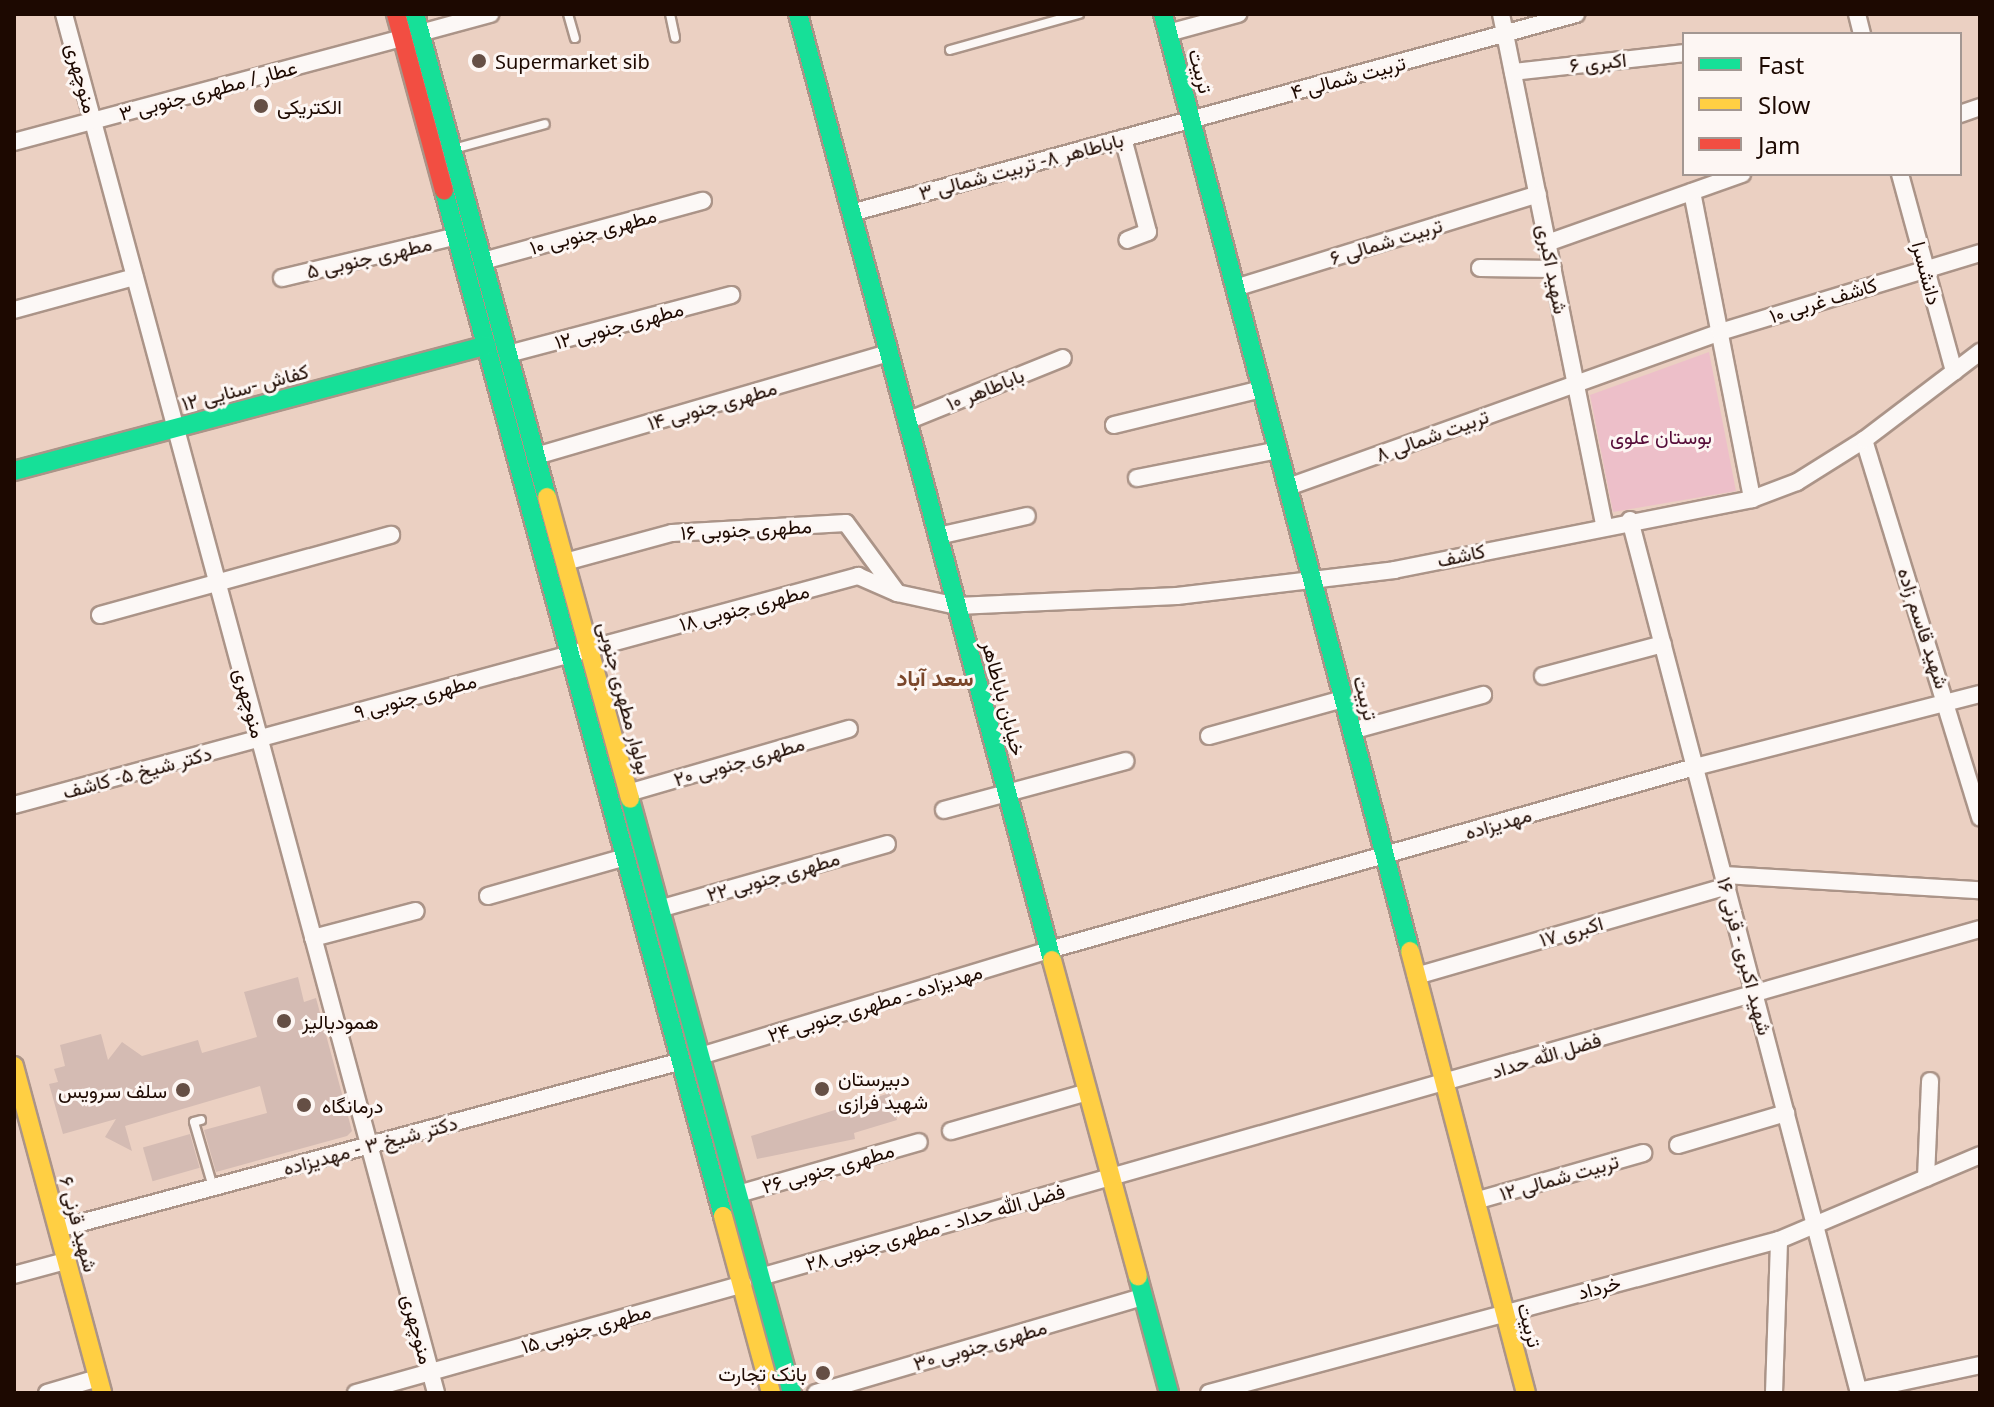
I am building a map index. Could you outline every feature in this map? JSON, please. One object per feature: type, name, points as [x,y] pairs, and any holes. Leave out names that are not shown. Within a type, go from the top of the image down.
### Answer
[{"type":"street","name":"منوچهری","points":[[64,14],[436,1393]]},
{"type":"street","name":"بولوار مطهری جنوبی","points":[[396,14],[411,35],[452,149],[565,562],[580,651],[626,857],[738,1194],[771,1393]]},
{"type":"street","name":"بولوار مطهری جنوبی","points":[[415,14],[411,35],[457,236],[486,345],[580,651],[628,793],[659,909],[691,1059],[751,1280],[792,1393]]},
{"type":"street","name":"عطار / مطهری جنوبی ۳","points":[[14,142],[490,14]]},
{"type":"street","name":"خیابان باباطاهر","points":[[798,14],[1169,1393]]},
{"type":"street","name":"تربیت","points":[[1163,14],[1526,1393]]},
{"type":"street","points":[[1168,33],[1238,14]]},
{"type":"street","name":"شهید اکبری","points":[[1501,14],[1604,524]]},
{"type":"street","name":"تربیت شمالی ۴","points":[[1191,120],[1576,14]]},
{"type":"street","name":"اکبری ۶","points":[[1513,72],[1682,53]]},
{"type":"street","name":"باباطاهر ۸- تربیت شمالی ۳","points":[[851,213],[1191,120]]},
{"type":"street","points":[[1123,138],[1148,229],[1127,240]]},
{"type":"street","points":[[1547,243],[1736,176]]},
{"type":"street","name":"دانشسرا","points":[[1901,176],[1954,372]]},
{"type":"street","points":[[1692,192],[1752,499]]},
{"type":"street","name":"تربیت شمالی ۶","points":[[1235,288],[1538,194]]},
{"type":"street","name":"مطهری جنوبی ۱۰","points":[[483,261],[703,201]]},
{"type":"street","name":"مطهری جنوبی ۵","points":[[282,278],[457,236]]},
{"type":"street","name":"کاشف غربی ۱۰","points":[[1576,383],[1720,332],[1980,253]]},
{"type":"street","points":[[1480,268],[1553,269]]},
{"type":"street","points":[[14,310],[135,277]]},
{"type":"street","name":"مطهری جنوبی ۱۲","points":[[508,354],[731,295]]},
{"type":"street","name":"کفاش -سنایی ۱۲","points":[[14,471],[486,345]]},
{"type":"street","name":"کاشف","points":[[897,593],[957,606],[1177,596],[1394,570],[1604,524],[1752,499],[1797,482],[1864,440],[1980,352]]},
{"type":"street","name":"مطهری جنوبی ۱۴","points":[[536,456],[889,353]]},
{"type":"street","name":"باباطاهر ۱۰","points":[[907,421],[1063,358]]},
{"type":"street","name":"تربیت شمالی ۸","points":[[1288,487],[1576,383]]},
{"type":"street","points":[[1114,425],[1262,389]]},
{"type":"street","name":"شهید قاسم زاده","points":[[1864,440],[1948,703],[1980,818]]},
{"type":"street","points":[[1137,478],[1278,450]]},
{"type":"street","points":[[938,536],[1027,516]]},
{"type":"street","name":"شهید اکبری - قرنی ۱۶","points":[[1630,520],[1859,1392]]},
{"type":"street","name":"مطهری جنوبی ۱۶","points":[[565,562],[672,533],[846,523],[897,593]]},
{"type":"street","points":[[100,615],[391,535]]},
{"type":"street","name":"مطهری جنوبی ۱۸","points":[[580,651],[858,576],[897,593]]},
{"type":"street","points":[[1543,676],[1663,644]]},
{"type":"street","name":"مطهری جنوبی ۹","points":[[259,738],[580,651]]},
{"type":"street","name":"مهدیزاده","points":[[1049,950],[1695,767],[1980,694]]},
{"type":"street","points":[[1351,731],[1483,695]]},
{"type":"street","points":[[1209,736],[1343,699]]},
{"type":"street","name":"مطهری جنوبی ۲۰","points":[[628,793],[849,729]]},
{"type":"street","name":"دکتر شیخ ۵- کاشف","points":[[14,805],[259,738]]},
{"type":"street","points":[[944,810],[1126,761]]},
{"type":"street","name":"مطهری جنوبی ۲۲","points":[[659,909],[887,844]]},
{"type":"street","points":[[488,896],[626,857]]},
{"type":"street","name":"اکبری ۱۷","points":[[1416,976],[1725,880],[1980,890]]},
{"type":"street","points":[[313,938],[416,911]]},
{"type":"street","name":"فضل الله حداد","points":[[1111,1178],[1445,1085],[1754,991],[1980,929]]},
{"type":"street","name":"مهدیزاده - مطهری جنوبی ۲۴","points":[[691,1059],[1049,950]]},
{"type":"street","name":"دکتر شیخ ۳ - مهدیزاده","points":[[58,1229],[691,1059]]},
{"type":"street","name":"شهید قرنی ۶","points":[[14,1066],[23,1137],[58,1229],[100,1386]]},
{"type":"street","points":[[1926,1178],[1930,1081]]},
{"type":"street","points":[[951,1131],[1088,1092]]},
{"type":"street","points":[[1678,1145],[1786,1113]]},
{"type":"street","name":"مطهری جنوبی ۲۶","points":[[738,1194],[919,1142]]},
{"type":"street","name":"تربیت شمالی ۱۲","points":[[1475,1201],[1643,1153]]},
{"type":"street","name":"خرداد","points":[[1209,1393],[1779,1240],[1980,1155]]},
{"type":"street","name":"فضل الله حداد - مطهری جنوبی ۲۸","points":[[751,1280],[1111,1178]]},
{"type":"street","points":[[1774,1393],[1779,1240]]},
{"type":"street","points":[[14,1275],[66,1261]]},
{"type":"street","name":"مطهری جنوبی ۱۵","points":[[356,1393],[751,1280]]},
{"type":"street","name":"مطهری جنوبی ۳۰","points":[[816,1393],[1143,1297]]},
{"type":"street","points":[[1859,1392],[1980,1365]]},
{"type":"street","points":[[47,1393],[100,1386]]},
{"type":"lane","points":[[568,14],[575,38]]},
{"type":"lane","points":[[670,14],[675,37]]},
{"type":"lane","points":[[950,50],[1079,14]]},
{"type":"lane","points":[[452,149],[545,124]]},
{"type":"lane","points":[[201,1120],[194,1122],[213,1187]]},
{"type":"green space","name":"بوستان علوی","points":[[1709,352],[1736,491],[1613,512],[1590,395]]},
{"type":"building","points":[[298,977],[304,1002],[316,998],[352,1131],[347,1136],[216,1172],[204,1130],[267,1113],[260,1086],[125,1126],[132,1151],[105,1137],[116,1119],[63,1134],[49,1084],[58,1082],[54,1069],[65,1066],[60,1045],[101,1034],[108,1060],[122,1042],[142,1056],[198,1040],[202,1053],[257,1037],[244,992]]},
{"type":"building","points":[[890,1093],[897,1120],[854,1133],[855,1139],[757,1159],[751,1136]]},
{"type":"building","points":[[190,1134],[200,1168],[153,1181],[143,1148]]},
{"type":"traffic: fast","points":[[415,14],[547,497]]},
{"type":"traffic: fast","points":[[798,14],[1052,960]]},
{"type":"traffic: fast","points":[[1163,14],[1410,951]]},
{"type":"traffic: fast","points":[[444,191],[723,1216]]},
{"type":"traffic: fast","points":[[14,471],[486,345]]},
{"type":"traffic: fast","points":[[630,799],[792,1393]]},
{"type":"traffic: fast","points":[[1138,1277],[1169,1393]]},
{"type":"traffic: slow","points":[[547,497],[630,799]]},
{"type":"traffic: slow","points":[[1410,951],[1526,1393]]},
{"type":"traffic: slow","points":[[1052,960],[1138,1277]]},
{"type":"traffic: slow","points":[[14,1066],[102,1393]]},
{"type":"traffic: slow","points":[[723,1216],[771,1393]]},
{"type":"traffic: jam","points":[[396,14],[444,191]]},
{"type":"place","name":"Supermarket sib","points":[[479,61]]},
{"type":"place","name":"الکتریکی","points":[[261,106]]},
{"type":"place","name":"همودیالیز","points":[[284,1021]]},
{"type":"place","name":"دبیرستان شهید فرازی","points":[[822,1089]]},
{"type":"place","name":"سلف سرویس","points":[[183,1090]]},
{"type":"place","name":"درمانگاه","points":[[304,1105]]},
{"type":"place","name":"بانک تجارت","points":[[823,1373]]},
{"type":"district","name":"سعد آباد","points":[[935,678]]}]
